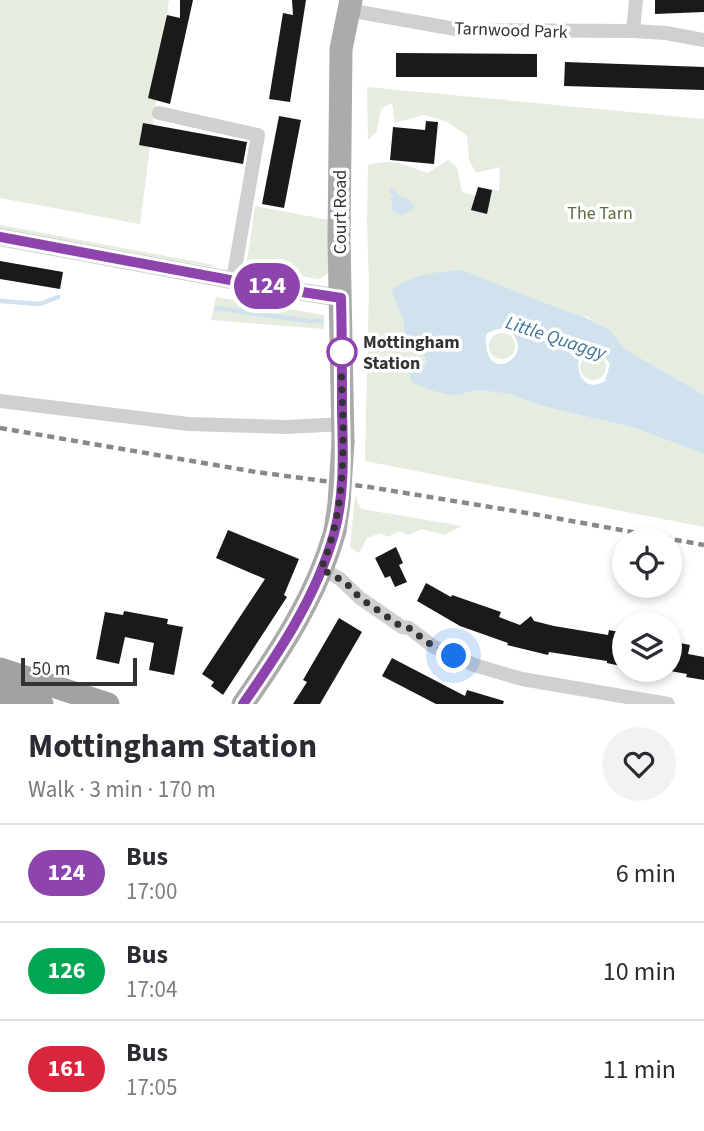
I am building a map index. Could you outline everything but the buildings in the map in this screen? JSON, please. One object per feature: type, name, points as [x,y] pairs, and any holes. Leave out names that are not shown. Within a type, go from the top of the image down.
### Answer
[{"type":"highway","points":[[0,669],[108,704]]},
{"type":"highway","points":[[0,692],[42,704]]},
{"type":"main road","name":"Court Road","points":[[243,704],[299,620],[335,531],[340,504],[343,433],[339,239],[341,49],[350,5]]},
{"type":"street","points":[[633,31],[636,0]]},
{"type":"street","name":"Tarnwood Park","points":[[350,5],[461,30],[633,31],[666,33],[704,40]]},
{"type":"street","points":[[159,113],[258,135],[233,280]]},
{"type":"street","points":[[0,237],[341,298]]},
{"type":"street","points":[[0,401],[188,424],[287,427],[343,433]]},
{"type":"street","points":[[321,569],[339,578],[360,598],[402,627],[409,628],[434,647],[474,665],[522,679],[668,704]]},
{"type":"green space","points":[[0,0],[169,0],[140,224],[0,198]]},
{"type":"green space","name":"The Tarn","points":[[367,87],[704,119],[704,395],[625,349],[608,328],[599,327],[587,316],[394,294],[403,319],[406,341],[423,352],[428,364],[454,396],[479,390],[509,394],[542,406],[635,428],[704,454],[704,527],[365,461],[369,286],[368,165],[392,162],[427,173],[448,160],[457,167],[462,192],[476,196],[478,187],[499,191],[500,167],[476,173],[469,160],[467,136],[448,122],[424,115],[395,123],[392,103],[381,109],[377,131],[368,140]]},
{"type":"green space","points":[[255,206],[329,220],[328,273],[319,279],[252,268],[247,261]]},
{"type":"green space","points":[[0,225],[214,265],[212,267],[0,228]]},
{"type":"green space","points":[[216,297],[324,315],[324,329],[211,320]]},
{"type":"green space","points":[[502,333],[511,337],[515,346],[511,355],[502,359],[493,355],[489,346],[493,337]]},
{"type":"green space","points":[[593,354],[602,358],[606,367],[602,376],[593,380],[584,376],[580,367],[584,358]]},
{"type":"green space","points":[[355,496],[361,509],[462,526],[444,535],[422,529],[409,535],[399,531],[389,537],[380,533],[367,538],[359,553],[350,547]]},
{"type":"water","points":[[396,195],[407,198],[415,207],[400,215],[393,211],[391,198]]},
{"type":"water","points":[[462,270],[608,328],[625,349],[704,395],[704,454],[635,428],[542,406],[509,394],[479,390],[454,396],[412,382],[408,371],[427,364],[423,352],[406,341],[403,319],[391,290],[416,277]],"holes":[[[505,328],[515,338],[518,347],[515,356],[509,362],[501,364],[493,361],[487,351],[486,334]],[[594,351],[603,355],[610,364],[605,381],[592,385],[580,375],[579,363],[580,356]]]},
{"type":"waterway","points":[[391,191],[396,195]]},
{"type":"waterway","name":"Little Quaggy","points":[[0,301],[40,304],[58,297]]},
{"type":"waterway","name":"Little Quaggy","points":[[217,308],[322,321]]},
{"type":"railway","points":[[0,428],[256,472],[369,487],[533,514],[704,545]]},
{"type":"bus line","name":"124","points":[[0,237],[341,298],[343,442],[340,504],[335,531],[304,610],[282,649],[243,704]]},
{"type":"place","name":"Mottingham Station","points":[[342,352]]},
{"type":"route","points":[[342,352],[343,442],[340,504],[334,535],[321,569],[345,582],[360,598],[402,627],[409,628],[434,647],[454,656]]}]
